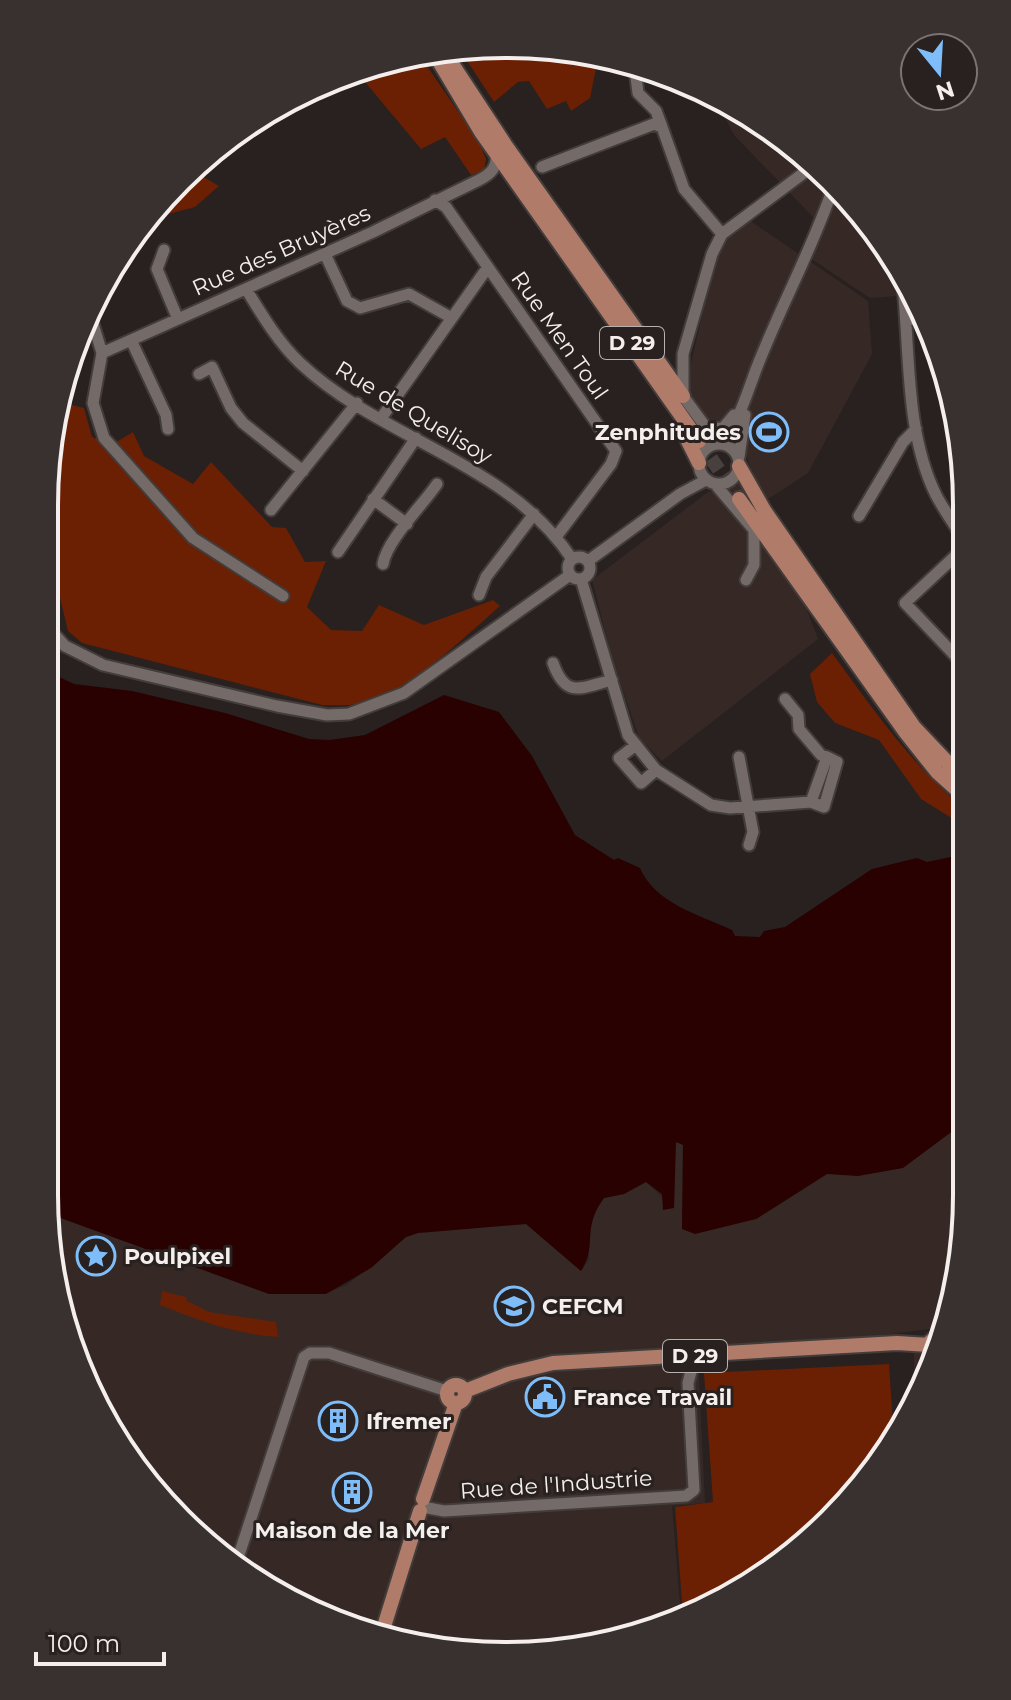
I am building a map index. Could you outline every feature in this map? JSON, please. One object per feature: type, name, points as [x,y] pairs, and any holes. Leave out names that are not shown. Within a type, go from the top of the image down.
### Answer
[{"type":"main road","name":"D 29","points":[[451,62],[568,245]]},
{"type":"main road","name":"D 29","points":[[440,63],[496,152],[710,439]]},
{"type":"main road","points":[[568,245],[683,396]]},
{"type":"main road","points":[[568,245],[686,436],[699,463]]},
{"type":"main road","points":[[739,462],[764,510],[906,733],[937,772],[953,786]]},
{"type":"main road","points":[[742,497],[914,727],[953,768]]},
{"type":"main road","points":[[754,530],[843,634]]},
{"type":"main road","name":"D 29","points":[[456,1395],[508,1374],[553,1363],[927,1344]]},
{"type":"main road","points":[[385,1625],[456,1395]]},
{"type":"street","points":[[636,78],[638,93],[656,111],[684,189],[722,234]]},
{"type":"street","points":[[542,167],[654,124],[662,127]]},
{"type":"street","name":"Rue des Bruyères","points":[[102,353],[177,317],[325,254],[487,176],[497,162],[496,152]]},
{"type":"street","points":[[739,462],[734,451],[710,439],[683,396],[683,354],[712,254],[722,234],[805,172]]},
{"type":"street","points":[[746,580],[754,565],[754,530],[711,482],[699,463],[710,439],[739,408],[749,390],[829,197]]},
{"type":"street","name":"Rue Men Toul","points":[[435,200],[446,207],[616,451],[611,464],[556,537]]},
{"type":"street","points":[[164,250],[157,269],[177,317]]},
{"type":"street","points":[[325,254],[347,301],[354,306],[360,308],[409,294],[450,317]]},
{"type":"street","points":[[382,417],[488,267]]},
{"type":"street","name":"Rue de Quelisoy","points":[[246,289],[279,339],[300,362],[357,403],[504,490],[534,514],[572,559]]},
{"type":"street","points":[[905,304],[916,429],[936,494],[953,522]]},
{"type":"street","points":[[907,321],[912,319]]},
{"type":"street","points":[[94,329],[102,353],[93,403],[104,438],[193,538],[283,596]]},
{"type":"street","points":[[131,340],[166,415],[168,429]]},
{"type":"street","points":[[199,374],[212,367],[231,408],[243,423],[303,471]]},
{"type":"street","points":[[588,561],[680,494],[711,482],[731,480],[739,462],[749,390]]},
{"type":"street","points":[[271,510],[357,403]]},
{"type":"street","points":[[710,439],[733,430],[739,408]]},
{"type":"street","points":[[859,516],[903,442],[916,429]]},
{"type":"street","points":[[338,552],[416,438]]},
{"type":"street","points":[[383,564],[384,555],[437,484]]},
{"type":"street","points":[[373,499],[407,524]]},
{"type":"street","points":[[479,595],[486,577],[534,514]]},
{"type":"street","points":[[588,561],[581,557],[572,559],[568,568],[576,577],[628,735],[656,770],[702,802],[748,807],[811,802],[827,757],[821,755],[799,729],[798,715],[785,699]]},
{"type":"street","points":[[953,557],[905,603],[953,653]]},
{"type":"street","points":[[58,638],[65,646],[103,665],[277,706],[327,715],[349,714],[404,693],[576,577],[589,573],[588,561]]},
{"type":"street","points":[[553,663],[561,683],[566,687],[577,689],[612,680]]},
{"type":"street","points":[[636,745],[619,758],[641,783],[656,770]]},
{"type":"street","points":[[739,757],[753,832],[749,845]]},
{"type":"street","points":[[239,1554],[304,1357],[310,1353],[329,1353],[456,1395]]},
{"type":"street","name":"Rue de l'Industrie","points":[[424,1506],[444,1511],[686,1496],[694,1490],[688,1383],[695,1356]]},
{"type":"shaded area","points":[[535,59],[596,68],[590,98],[571,111],[566,101],[547,109],[529,81],[518,82],[494,102],[467,60]]},
{"type":"shaded area","points":[[427,66],[479,142],[486,159],[484,170],[471,175],[445,137],[421,149],[364,81]]},
{"type":"shaded area","points":[[724,115],[778,150],[822,189],[878,257],[899,293],[897,296],[870,298],[801,252],[813,217],[734,135]]},
{"type":"shaded area","points":[[202,176],[219,186],[195,207],[165,215]]},
{"type":"shaded area","points":[[749,220],[868,301],[872,354],[808,473],[765,501],[818,639],[662,761],[639,738],[612,658],[592,580],[708,492],[733,487],[745,480],[751,469],[745,451],[724,421],[708,420],[689,393],[691,363],[715,259],[728,237]]},
{"type":"shaded area","points":[[70,404],[84,408],[92,437],[113,444],[133,432],[144,456],[193,484],[211,462],[272,527],[286,528],[305,562],[326,561],[307,607],[331,630],[362,631],[379,605],[424,625],[493,600],[500,606],[414,678],[376,699],[354,705],[322,705],[82,643],[68,631],[58,590],[58,506],[62,447]]},
{"type":"shaded area","points":[[832,653],[911,756],[953,799],[953,819],[921,799],[879,740],[835,723],[817,702],[810,674]]},
{"type":"shaded area","points":[[58,676],[74,684],[132,691],[225,713],[309,739],[330,740],[365,735],[444,695],[499,712],[532,756],[575,835],[614,860],[618,858],[640,868],[666,899],[732,930],[735,936],[760,937],[764,931],[785,927],[872,869],[917,858],[927,862],[953,856],[953,1132],[903,1168],[858,1176],[827,1174],[756,1219],[695,1234],[682,1229],[683,1145],[676,1142],[674,1208],[663,1210],[662,1194],[646,1182],[624,1194],[604,1198],[593,1219],[589,1253],[581,1271],[526,1224],[418,1233],[406,1237],[371,1268],[326,1294],[269,1294],[59,1217]]},
{"type":"shaded area","points":[[953,1132],[952,1224],[944,1282],[932,1329],[698,1358],[705,1503],[672,1506],[680,1607],[621,1627],[564,1638],[476,1641],[390,1627],[308,1596],[233,1550],[169,1490],[118,1418],[82,1338],[62,1253],[59,1217],[269,1294],[326,1293],[347,1285],[406,1237],[418,1233],[526,1224],[581,1271],[589,1259],[590,1216],[604,1198],[624,1194],[646,1182],[674,1208],[675,1142],[683,1144],[682,1228],[756,1219],[827,1174],[869,1174]]},
{"type":"shaded area","points":[[162,1291],[186,1297],[187,1301],[209,1312],[276,1322],[278,1337],[218,1326],[160,1305]]},
{"type":"shaded area","points":[[926,1347],[914,1377],[914,1348]]},
{"type":"shaded area","points":[[889,1364],[893,1419],[861,1467],[801,1531],[754,1567],[682,1606],[675,1507],[713,1502],[704,1373]]},
{"type":"tunnel","points":[[699,441],[739,499]]},
{"type":"place","name":"Zenphitudes","points":[[769,432]]},
{"type":"place","name":"Poulpixel","points":[[96,1256]]},
{"type":"place","name":"CEFCM","points":[[514,1306]]},
{"type":"place","name":"France Travail","points":[[545,1397]]},
{"type":"place","name":"Ifremer","points":[[338,1421]]},
{"type":"place","name":"Maison de la Mer","points":[[352,1492]]}]
